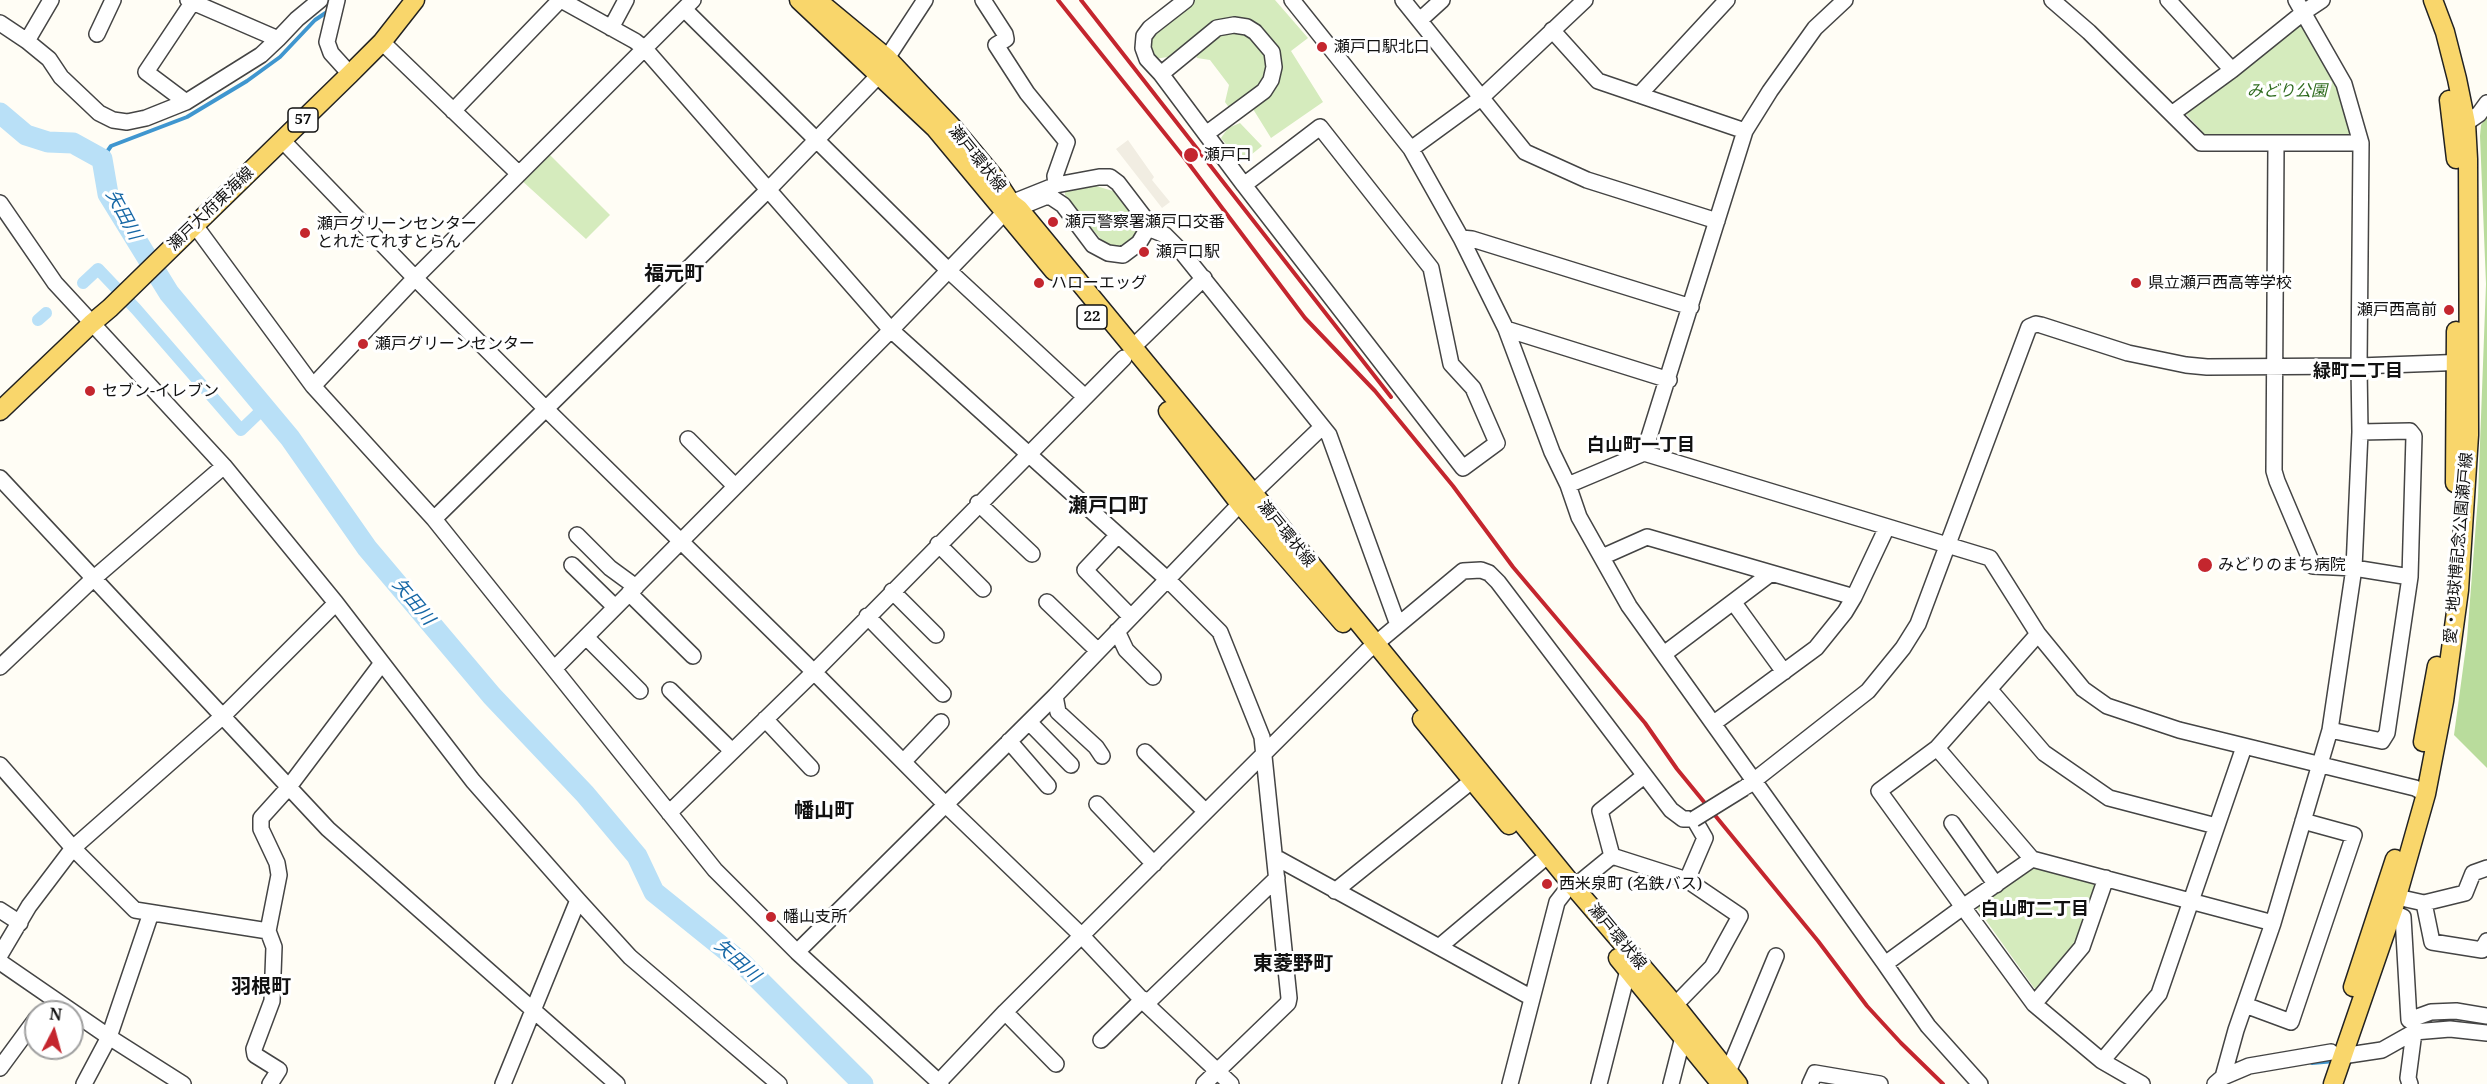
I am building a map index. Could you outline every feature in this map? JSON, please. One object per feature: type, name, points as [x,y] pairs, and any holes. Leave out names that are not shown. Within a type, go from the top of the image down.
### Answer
[{"type":"main road","name":"瀬戸大府東海線","points":[[0,411],[110,308],[350,74],[382,42],[415,0]]},
{"type":"main road","name":"瀬戸環状線","points":[[799,0],[883,66]]},
{"type":"main road","name":"瀬戸環状線","points":[[817,0],[883,66],[935,128],[1011,208],[1128,353],[1181,427],[1247,498],[1371,647],[1480,769],[1628,970],[1683,1037],[1729,1080]]},
{"type":"main road","name":"愛・地球博記念公園瀬戸線","points":[[2320,1084],[2337,1054],[2395,905],[2420,791],[2449,578],[2462,362],[2469,189],[2466,123],[2457,79],[2432,2]]},
{"type":"main road","name":"愛・地球博記念公園瀬戸線","points":[[2432,2],[2453,121],[2457,172],[2462,362]]},
{"type":"main road","name":"瀬戸環状線","points":[[1371,647],[1473,780],[1540,862],[1569,890],[1675,1005],[1729,1080]]},
{"type":"main road","name":"愛・地球博記念公園瀬戸線","points":[[2333,1084],[2337,1054],[2391,873],[2420,791]]},
{"type":"street","points":[[27,41],[51,0]]},
{"type":"street","points":[[97,34],[113,0]]},
{"type":"street","points":[[0,23],[48,59],[61,77],[99,113],[113,120],[127,122],[146,118],[186,102],[261,56],[297,18],[320,0]]},
{"type":"street","points":[[337,0],[327,42],[331,53],[350,74]]},
{"type":"street","points":[[453,111],[560,0],[636,41],[891,330],[1168,580],[1220,632],[1262,737],[1288,1003],[1204,1084]]},
{"type":"street","points":[[611,28],[626,0]]},
{"type":"street","points":[[434,519],[547,410],[816,140],[883,66],[925,0]]},
{"type":"street","points":[[982,0],[1005,34],[1006,39],[996,45],[1027,93],[1067,142],[1055,176],[1056,185]]},
{"type":"street","points":[[1186,0],[1150,28],[1144,36],[1143,48],[1147,58],[1161,74],[1244,185],[1463,468],[1497,443],[1473,388],[1451,364],[1431,268],[1320,127],[1244,185]]},
{"type":"street","points":[[1403,0],[1525,153],[1587,180],[1717,222]]},
{"type":"street","points":[[1420,20],[1442,0]]},
{"type":"street","points":[[1411,150],[1481,98],[1585,0]]},
{"type":"street","points":[[1639,95],[1727,0]]},
{"type":"street","points":[[1644,453],[1669,380],[1745,131],[1770,91],[1815,28],[1845,0]]},
{"type":"street","points":[[2052,0],[2089,32],[2205,145],[2361,144]]},
{"type":"street","points":[[2168,0],[2232,70]]},
{"type":"street","points":[[2173,113],[2232,70],[2300,6],[2322,0]]},
{"type":"street","points":[[186,102],[146,72],[191,1],[278,39]]},
{"type":"street","points":[[1298,2],[1411,150],[1461,238],[1506,329],[1579,517],[1629,606],[1714,723],[1749,785],[1885,964],[1928,1026],[1980,1084]]},
{"type":"street","points":[[313,386],[416,278],[688,5],[816,140],[948,270],[1085,397]]},
{"type":"street","points":[[2219,1081],[2273,923],[2330,730],[2354,568],[2360,432],[2361,144],[2344,84],[2300,6]]},
{"type":"street","points":[[1161,74],[1217,28],[1234,25],[1247,27],[1255,32],[1272,51],[1271,80],[1264,91],[1206,134]]},
{"type":"street","points":[[1552,30],[1598,81],[1745,131]]},
{"type":"street","points":[[382,42],[519,174]]},
{"type":"street","points":[[2466,123],[2479,114],[2487,103]]},
{"type":"street","points":[[282,140],[547,410],[1231,1084]]},
{"type":"street","points":[[2276,145],[2274,471],[2277,481],[2313,566],[2354,568],[2410,577]]},
{"type":"street","points":[[555,668],[1011,208],[1056,185],[1099,177],[1110,177],[1118,183],[1143,217],[1148,228],[1165,235],[1181,251],[1329,435],[1398,625]]},
{"type":"street","points":[[1011,208],[1045,197],[1057,200],[1093,245],[1108,253],[1123,255],[1140,243],[1148,228]]},
{"type":"street","points":[[0,203],[55,283],[224,466],[336,603],[473,781],[578,900],[630,957],[779,1084]]},
{"type":"street","points":[[190,229],[313,386],[434,519],[715,870],[797,952],[939,1083],[1081,935],[1371,647],[1463,571],[1481,570],[1489,573],[1498,582],[1671,810],[1683,819],[1694,819],[1749,785],[1868,691],[1918,624],[2026,332],[2034,325],[2041,325],[2155,360],[2207,367],[2359,366],[2462,362]]},
{"type":"street","points":[[1461,238],[1472,239],[1691,307]]},
{"type":"street","points":[[669,813],[814,672],[1026,454],[1204,278]]},
{"type":"street","points":[[1506,329],[1669,380]]},
{"type":"street","points":[[797,952],[1055,696],[1247,498],[1322,427]]},
{"type":"street","points":[[2330,730],[2382,741],[2387,733],[2410,577],[2414,436],[2410,431],[2360,432]]},
{"type":"street","points":[[688,439],[735,486]]},
{"type":"street","points":[[1568,485],[1644,453],[1990,558],[2038,634],[2083,689],[2107,706],[2179,730],[2420,791]]},
{"type":"street","points":[[0,667],[93,579],[224,466]]},
{"type":"street","points":[[0,478],[328,829],[617,1084]]},
{"type":"street","points":[[978,503],[1032,554]]},
{"type":"street","points":[[1714,723],[1816,648],[1854,597],[1887,527]]},
{"type":"street","points":[[577,535],[693,656]]},
{"type":"street","points":[[1117,536],[1085,570],[1131,617]]},
{"type":"street","points":[[1602,558],[1647,537],[1854,597]]},
{"type":"street","points":[[938,544],[983,589]]},
{"type":"street","points":[[572,565],[615,607]]},
{"type":"street","points":[[1664,654],[1770,574]]},
{"type":"street","points":[[892,591],[936,635]]},
{"type":"street","points":[[1047,602],[1098,651]]},
{"type":"street","points":[[0,955],[29,906],[73,848],[223,716],[336,603]]},
{"type":"street","points":[[1734,603],[1784,672]]},
{"type":"street","points":[[867,616],[943,693]]},
{"type":"street","points":[[1118,632],[1126,650],[1153,677]]},
{"type":"street","points":[[2038,634],[1937,748],[1879,791],[2034,1004],[2102,1061],[2142,1084]]},
{"type":"street","points":[[585,637],[640,691]]},
{"type":"street","points":[[270,1084],[279,1070],[255,1055],[254,1050],[272,1000],[274,947],[268,932],[279,875],[277,863],[261,828],[261,818],[288,788],[382,663]]},
{"type":"street","points":[[670,690],[732,751]]},
{"type":"street","points":[[1990,690],[2044,753],[2109,798],[2216,826]]},
{"type":"street","points":[[1055,696],[1059,712],[1096,747],[1102,756]]},
{"type":"street","points":[[765,719],[812,768]]},
{"type":"street","points":[[904,761],[942,722]]},
{"type":"street","points":[[1029,722],[1071,765]]},
{"type":"street","points":[[1009,741],[1048,786]]},
{"type":"street","points":[[2102,1061],[2159,994],[2244,747]]},
{"type":"street","points":[[1937,748],[2032,858],[2273,923]]},
{"type":"street","points":[[1145,752],[1205,811]]},
{"type":"street","points":[[0,765],[73,848],[135,910],[268,932]]},
{"type":"street","points":[[1611,856],[1600,811],[1644,776]]},
{"type":"street","points":[[1335,891],[1473,780]]},
{"type":"street","points":[[1097,804],[1154,864]]},
{"type":"street","points":[[1687,880],[1705,838],[1694,819]]},
{"type":"street","points":[[2245,1005],[2291,1022],[2354,835],[2303,821]]},
{"type":"street","points":[[1952,823],[1996,885]]},
{"type":"street","points":[[1510,1084],[1557,902],[1611,856]]},
{"type":"street","points":[[1611,856],[1687,880],[1740,916],[1712,967],[1675,1005]]},
{"type":"street","points":[[1275,857],[1532,998]]},
{"type":"street","points":[[1885,964],[2032,858]]},
{"type":"street","points":[[1439,947],[1540,862]]},
{"type":"street","points":[[2487,868],[2473,873],[2465,893],[2424,903],[2395,905],[2403,917],[2409,1020],[2431,1012],[2456,1011],[2487,1016]]},
{"type":"street","points":[[1101,1040],[1277,878]]},
{"type":"street","points":[[2034,1004],[2082,947],[2106,878]]},
{"type":"street","points":[[503,1084],[578,900]]},
{"type":"street","points":[[2424,903],[2432,942],[2482,950],[2487,941]]},
{"type":"street","points":[[0,910],[20,923]]},
{"type":"street","points":[[84,1084],[109,1037],[151,913]]},
{"type":"street","points":[[1729,1080],[1776,956]]},
{"type":"street","points":[[0,962],[109,1037],[183,1084]]},
{"type":"street","points":[[1599,1084],[1628,970]]},
{"type":"street","points":[[1005,1012],[1056,1064]]},
{"type":"street","points":[[2219,1081],[2249,1066],[2382,1050],[2414,1032],[2450,1029],[2487,1033]]},
{"type":"street","points":[[2410,1084],[2408,1078],[2414,1032]]},
{"type":"street","points":[[0,1068],[24,1035]]},
{"type":"street","points":[[1671,1084],[1683,1037]]},
{"type":"street","points":[[1810,1084],[1815,1073],[1880,1084]]},
{"type":"green space","points":[[1194,0],[1275,0],[1308,38],[1291,51],[1323,102],[1271,138],[1253,109],[1275,90],[1281,65],[1278,50],[1265,31],[1241,19],[1209,26],[1168,57],[1154,59],[1145,40],[1149,32]]},
{"type":"green space","name":"みどり公園","points":[[2298,23],[2302,24],[2337,86],[2350,132],[2348,137],[2209,139],[2186,114],[2187,110]]},
{"type":"green space","points":[[1243,31],[1256,40],[1267,58],[1267,70],[1261,84],[1230,109],[1225,102],[1229,85],[1210,60],[1197,58],[1196,55],[1223,33]]},
{"type":"green space","points":[[2487,117],[2487,768],[2454,735],[2467,639],[2478,497],[2486,284],[2480,136],[2481,125]]},
{"type":"green space","points":[[1240,123],[1262,146],[1241,163],[1221,138],[1228,128]]},
{"type":"green space","points":[[547,152],[610,215],[586,239],[520,179]]},
{"type":"green space","points":[[1096,186],[1113,191],[1135,218],[1136,231],[1132,239],[1113,250],[1107,247],[1065,195],[1065,190]]},
{"type":"green space","points":[[2038,860],[2102,878],[2080,941],[2037,992],[1975,905]]},
{"type":"shaded area","points":[[1128,140],[1154,177],[1152,180],[1170,202],[1162,208],[1116,149]]},
{"type":"waterway","points":[[102,159],[111,146],[187,117],[247,81],[280,57],[315,20],[330,10]]},
{"type":"waterway","name":"矢田川","points":[[0,113],[26,135],[48,142],[73,143],[102,159],[108,194],[169,293],[290,438],[367,548],[492,696],[585,794],[637,856],[654,892],[742,963],[863,1084]]},
{"type":"waterway","points":[[83,283],[98,269],[136,309],[241,430],[265,407]]},
{"type":"waterway","points":[[38,320],[46,313]]},
{"type":"waterway","points":[[2312,1063],[2335,1061]]},
{"type":"railway","points":[[1058,0],[1186,160],[1305,318],[1375,391],[1453,486],[1513,567],[1645,723],[1677,769],[1818,941],[1867,1006],[1943,1084]]},
{"type":"railway","points":[[1081,0],[1391,397]]},
{"type":"place","name":"瀬戸口駅北口","points":[[1322,47]]},
{"type":"place","name":"瀬戸口","points":[[1191,155]]},
{"type":"place","name":"瀬戸警察署瀬戸口交番","points":[[1053,222]]},
{"type":"place","name":"瀬戸グリーンセンター とれたてれすとらん","points":[[305,233]]},
{"type":"place","name":"瀬戸口駅","points":[[1144,252]]},
{"type":"place","name":"ハローエッグ","points":[[1039,283]]},
{"type":"place","name":"県立瀬戸西高等学校","points":[[2136,283]]},
{"type":"place","name":"瀬戸西高前","points":[[2449,310]]},
{"type":"place","name":"瀬戸グリーンセンター","points":[[363,344]]},
{"type":"place","name":"セブン-イレブン","points":[[90,391]]},
{"type":"place","name":"みどりのまち病院","points":[[2205,565]]},
{"type":"place","name":"西米泉町 (名鉄バス)","points":[[1547,884]]},
{"type":"place","name":"幡山支所","points":[[771,917]]},
{"type":"district","name":"福元町","points":[[674,274]]},
{"type":"district","name":"緑町二丁目","points":[[2358,372]]},
{"type":"district","name":"白山町一丁目","points":[[1641,446]]},
{"type":"district","name":"瀬戸口町","points":[[1108,506]]},
{"type":"district","name":"幡山町","points":[[824,811]]},
{"type":"district","name":"白山町二丁目","points":[[2035,910]]},
{"type":"district","name":"東菱野町","points":[[1293,964]]},
{"type":"district","name":"羽根町","points":[[261,987]]}]
